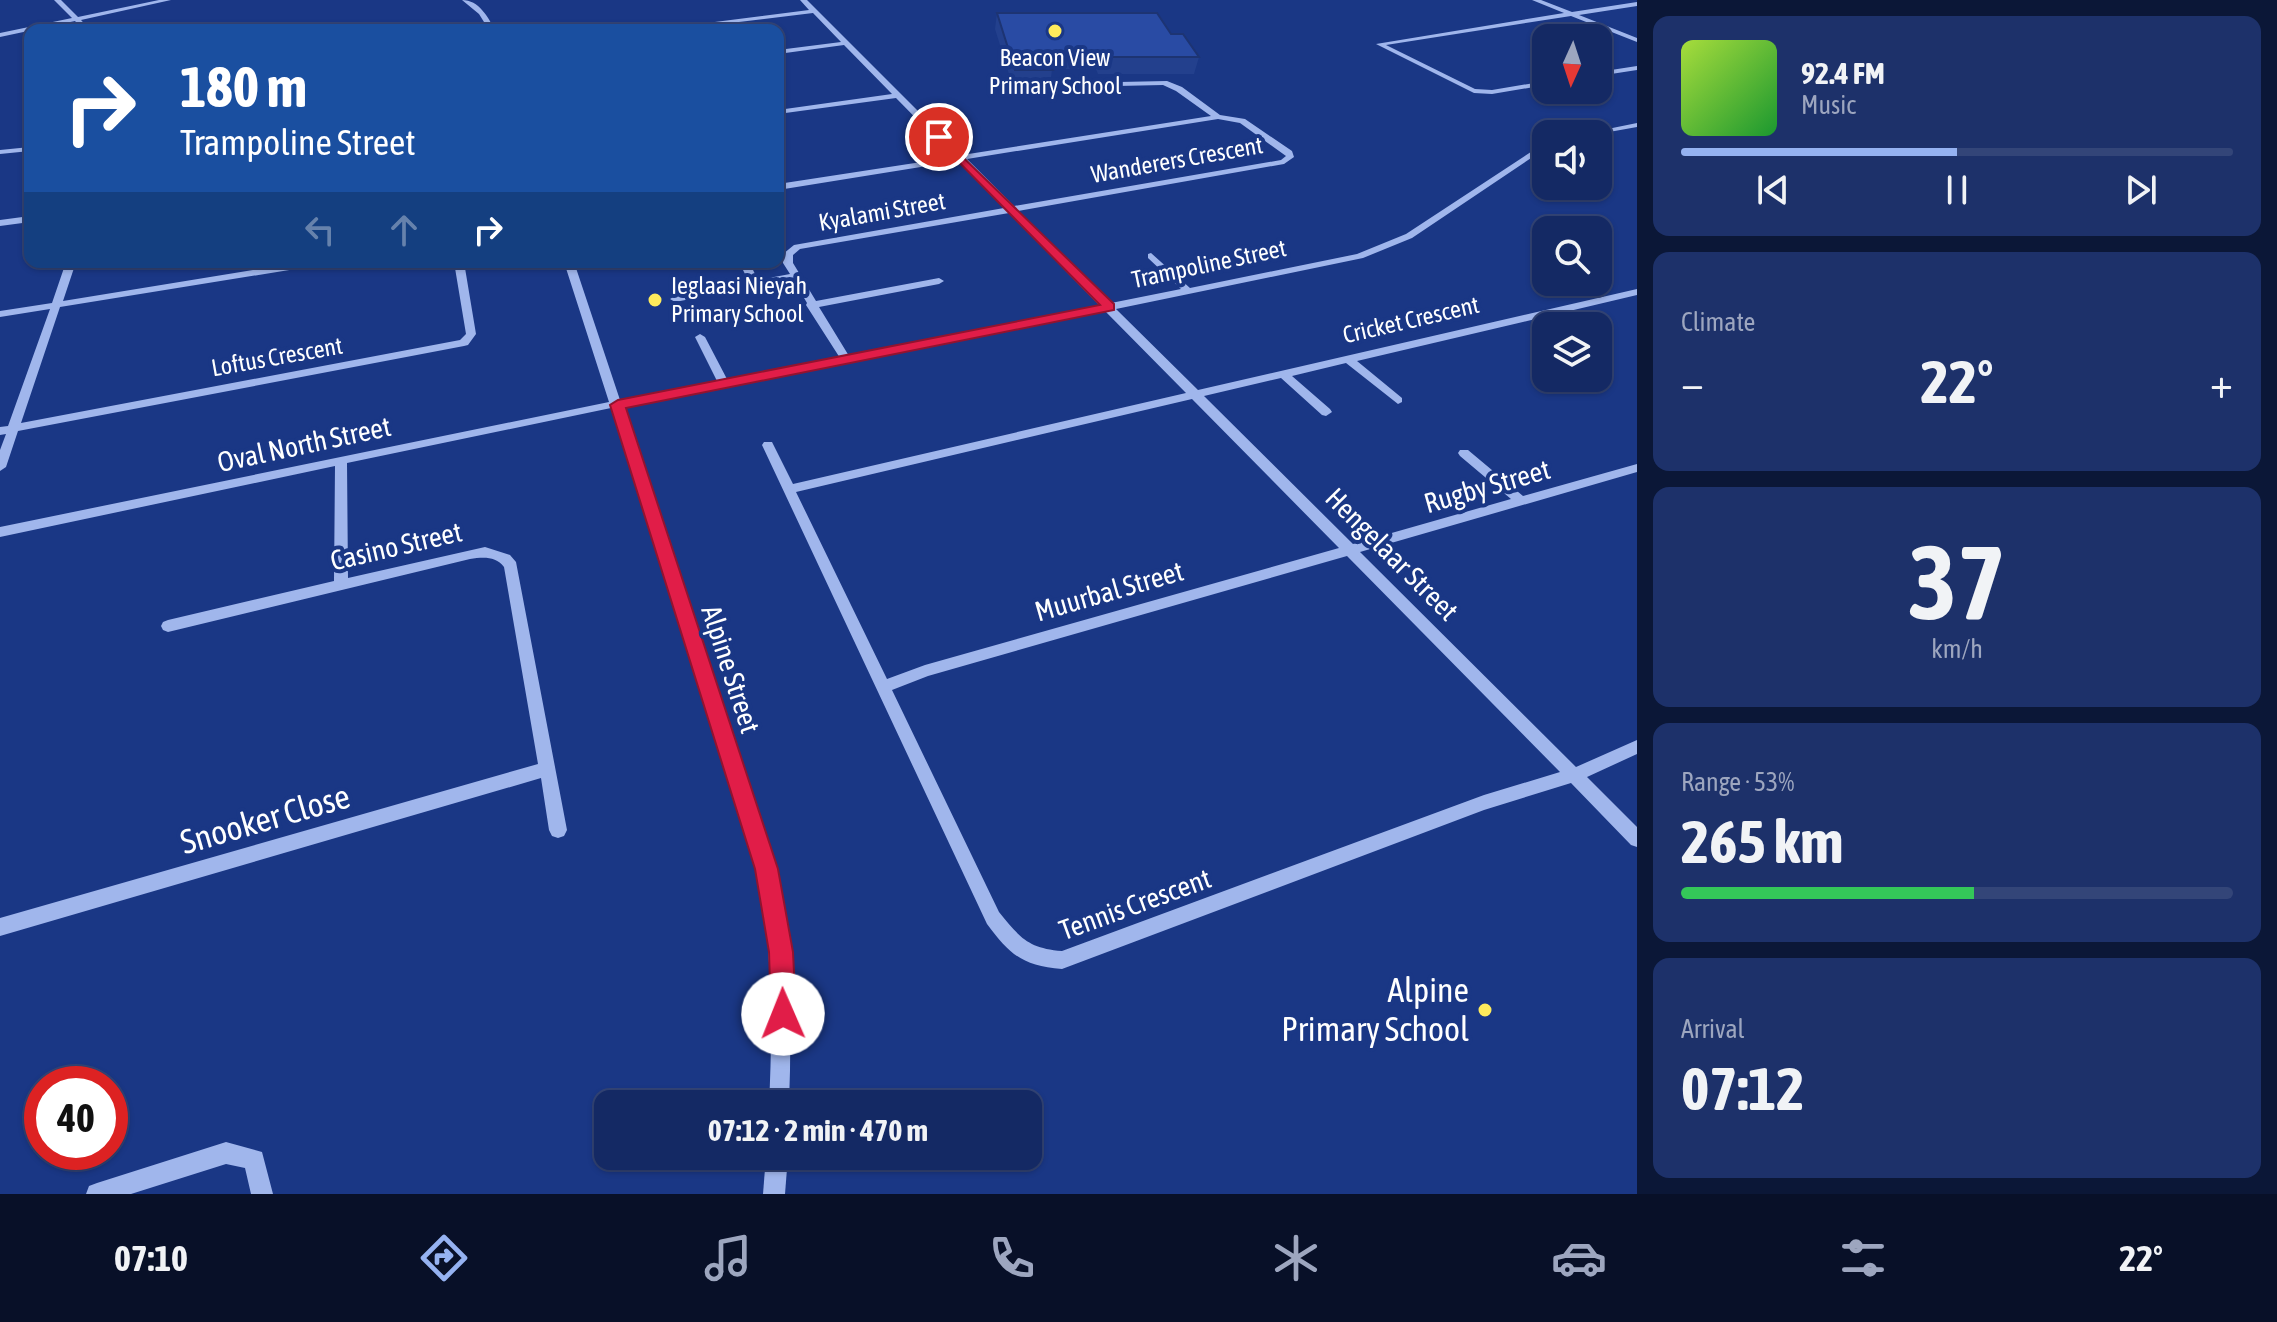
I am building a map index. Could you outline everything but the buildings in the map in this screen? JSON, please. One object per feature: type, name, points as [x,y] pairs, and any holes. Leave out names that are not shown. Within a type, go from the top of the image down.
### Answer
[{"type":"street","points":[[57,0],[81,24]]},
{"type":"street","points":[[52,24],[168,0]]},
{"type":"street","points":[[465,0],[482,13],[488,24]]},
{"type":"street","name":"Hengelaar Street","points":[[803,0],[1637,839]]},
{"type":"street","points":[[1535,0],[1637,40]]},
{"type":"street","points":[[1532,85],[1492,92],[1474,91],[1379,44],[1637,4]]},
{"type":"street","points":[[706,24],[815,11]]},
{"type":"street","points":[[0,35],[24,30]]},
{"type":"street","points":[[784,51],[846,43]]},
{"type":"street","points":[[1612,72],[1637,68]]},
{"type":"street","points":[[1071,85],[1164,83],[1218,117]]},
{"type":"street","points":[[784,111],[898,95]]},
{"type":"street","name":"Wanderers Crescent","points":[[784,186],[1218,117],[1242,121],[1285,149],[1290,157],[1284,162],[1011,209]]},
{"type":"street","points":[[1612,130],[1637,125]]},
{"type":"street","points":[[0,152],[24,150]]},
{"type":"street","name":"Trampoline Street","points":[[618,405],[1380,250],[1409,236],[1532,153]]},
{"type":"street","name":"Kyalami Street","points":[[795,276],[788,263],[788,254],[797,247],[1011,209]]},
{"type":"street","points":[[0,223],[24,220]]},
{"type":"street","points":[[1151,256],[1188,291]]},
{"type":"street","points":[[0,467],[6,430],[69,268]]},
{"type":"street","points":[[0,314],[283,268]]},
{"type":"street","name":"Loftus Crescent","points":[[6,430],[464,343],[471,334],[460,268]]},
{"type":"street","name":"Alpine Street","points":[[571,268],[767,869],[776,912],[783,979],[779,1090]]},
{"type":"street","points":[[747,268],[755,284]]},
{"type":"street","points":[[675,299],[795,276],[846,360]]},
{"type":"street","points":[[811,305],[939,281]]},
{"type":"street","name":"Cricket Crescent","points":[[1196,394],[1637,292]]},
{"type":"street","points":[[700,337],[725,385]]},
{"type":"street","points":[[1348,359],[1398,400]]},
{"type":"street","points":[[1283,374],[1326,412]]},
{"type":"street","points":[[789,489],[1196,394]]},
{"type":"street","name":"Oval North Street","points":[[0,532],[618,405]]},
{"type":"street","name":"Tennis Crescent","points":[[768,445],[993,918],[1020,953],[1040,959],[1062,960],[1484,803],[1574,775]]},
{"type":"street","points":[[1464,453],[1521,501]]},
{"type":"street","points":[[341,461],[341,585]]},
{"type":"street","name":"Rugby Street","points":[[1351,550],[1637,468]]},
{"type":"street","name":"Muurbal Street","points":[[883,687],[940,666],[1351,550]]},
{"type":"street","name":"Casino Street","points":[[168,626],[470,554],[496,554],[505,558],[511,566],[558,830]]},
{"type":"street","points":[[1574,775],[1637,747]]},
{"type":"street","name":"Snooker Close","points":[[0,927],[547,769]]},
{"type":"street","points":[[97,1194],[226,1153],[254,1160],[262,1194]]},
{"type":"street","points":[[774,1194],[776,1170]]},
{"type":"place","name":"Beacon View Primary School","points":[[1055,31]]},
{"type":"place","name":"Ieglaasi Nieyah Primary School","points":[[655,300]]},
{"type":"place","name":"Alpine Primary School","points":[[1485,1010]]},
{"type":"route","points":[[783,1014],[781,952],[767,869],[618,405],[1110,307],[939,137]]}]
